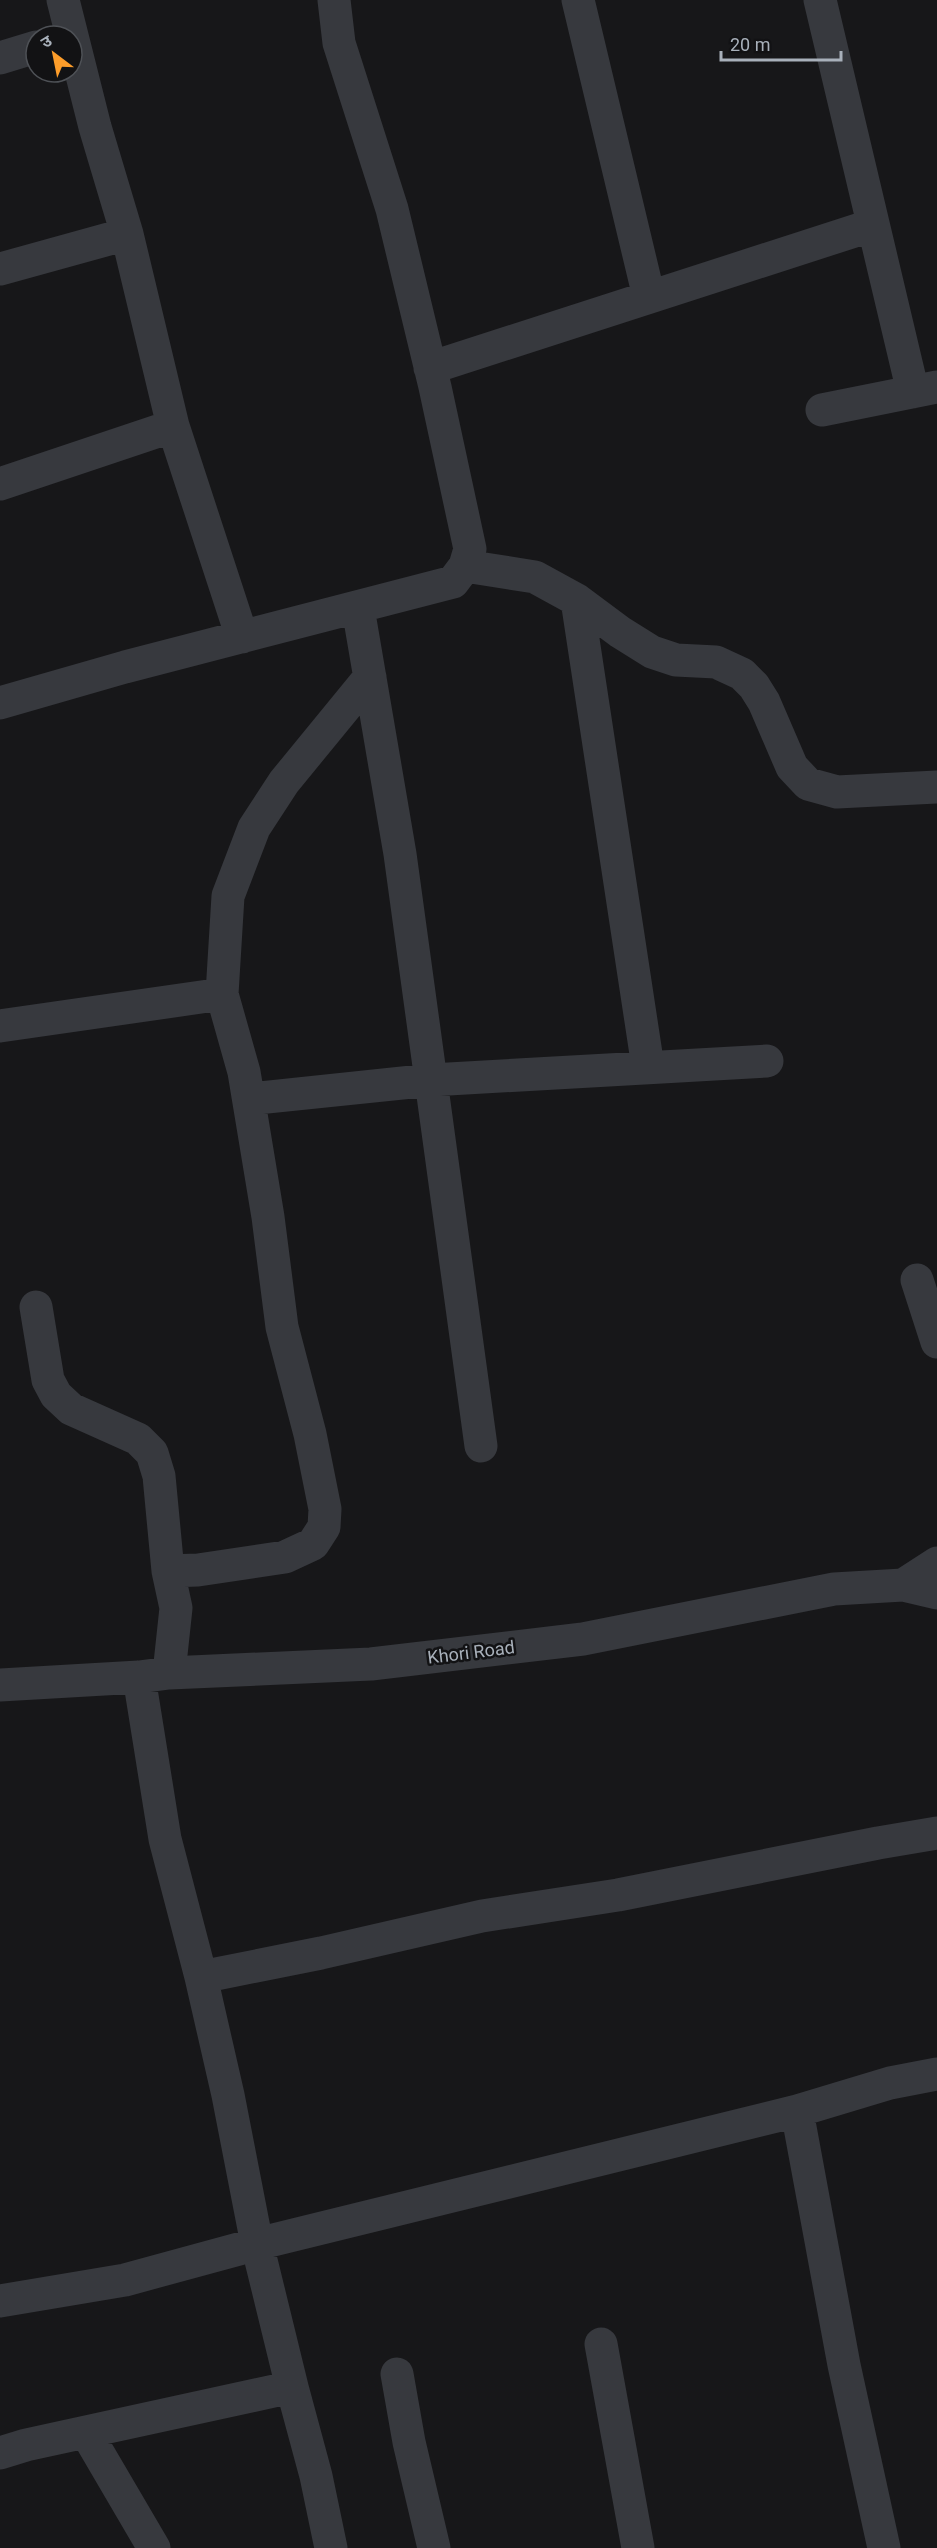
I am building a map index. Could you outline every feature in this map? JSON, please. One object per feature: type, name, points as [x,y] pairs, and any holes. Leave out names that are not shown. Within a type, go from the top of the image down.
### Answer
[{"type":"street","points":[[63,0],[69,24]]},
{"type":"street","points":[[0,703],[453,582],[465,567],[470,549],[430,368],[392,209],[339,43],[334,0]]},
{"type":"street","points":[[578,0],[649,297]]},
{"type":"street","points":[[820,0],[873,225],[925,389],[822,410]]},
{"type":"street","points":[[0,58],[24,51]]},
{"type":"street","points":[[84,84],[127,234],[173,426],[242,637]]},
{"type":"street","points":[[430,368],[873,225]]},
{"type":"street","points":[[0,269],[127,234]]},
{"type":"street","points":[[0,484],[173,426]]},
{"type":"street","points":[[465,567],[535,577],[577,600],[652,652],[676,660],[716,662],[742,674],[754,686],[764,702],[792,767],[808,784],[837,792],[937,788]]},
{"type":"street","points":[[577,600],[648,1067]]},
{"type":"street","points":[[358,608],[400,854],[481,1446]]},
{"type":"street","points":[[168,1571],[198,1570],[285,1557],[313,1544],[324,1527],[324,1509],[310,1434],[282,1327],[268,1217],[244,1072],[222,994],[228,896],[254,828],[284,782],[370,677]]},
{"type":"street","points":[[0,1026],[222,994]]},
{"type":"street","points":[[249,1099],[431,1080],[767,1061]]},
{"type":"street","points":[[917,1280],[937,1342]]},
{"type":"street","points":[[36,1307],[48,1380],[56,1395],[71,1410],[138,1440],[152,1453],[159,1476],[168,1571],[176,1608],[154,1675],[165,1839],[201,1977],[228,2095],[257,2244],[316,2476],[331,2548]]},
{"type":"street","points":[[903,1584],[937,1563]]},
{"type":"street","name":"Khori Road","points":[[0,1685],[371,1664],[560,1642],[834,1589],[903,1584],[937,1593]]},
{"type":"street","points":[[201,1977],[321,1953],[482,1916],[618,1895],[937,1833]]},
{"type":"street","points":[[0,2301],[124,2280],[257,2244],[797,2111],[890,2083],[937,2074]]},
{"type":"street","points":[[797,2111],[844,2365],[884,2548]]},
{"type":"street","points":[[601,2344],[638,2548]]},
{"type":"street","points":[[397,2374],[409,2442],[434,2548]]},
{"type":"street","points":[[0,2453],[292,2387]]},
{"type":"street","points":[[86,2432],[154,2548]]}]
